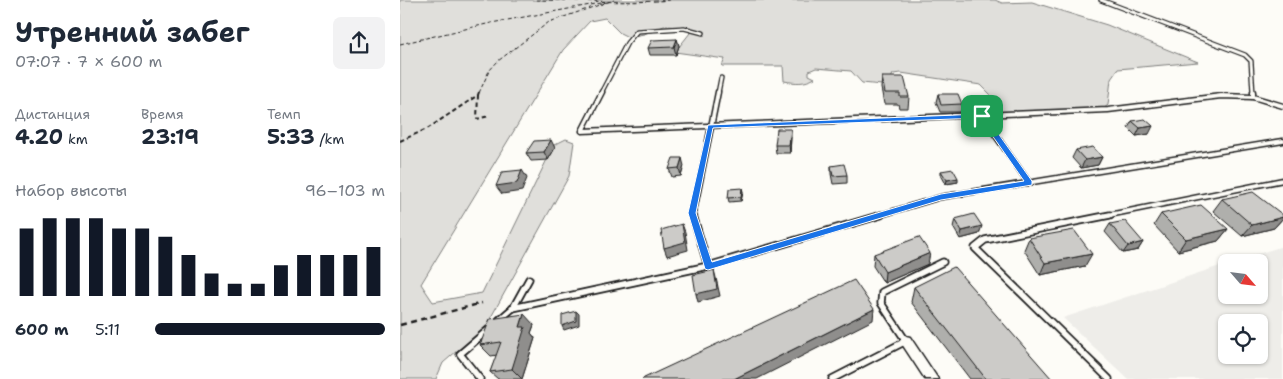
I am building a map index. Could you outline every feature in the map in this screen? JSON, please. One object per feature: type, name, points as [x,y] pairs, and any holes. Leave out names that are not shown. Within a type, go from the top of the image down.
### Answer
[{"type":"street","points":[[906,341],[932,379]]},
{"type":"lane","points":[[1101,0],[1245,55],[1251,62],[1253,97]]},
{"type":"lane","points":[[703,33],[684,28],[637,31],[627,43],[582,131],[1108,110],[1221,96],[1253,97],[1283,106]]},
{"type":"lane","points":[[708,266],[692,213],[721,78]]},
{"type":"lane","points":[[982,116],[1030,183]]},
{"type":"lane","points":[[513,308],[708,266],[941,197],[1283,141]]},
{"type":"lane","points":[[1109,379],[975,248],[984,240],[1283,180]]},
{"type":"lane","points":[[832,379],[906,341],[881,303],[882,292],[943,262]]},
{"type":"lane","points":[[480,379],[460,354],[513,308],[529,279]]},
{"type":"path","points":[[536,0],[614,0],[633,4],[671,0]]},
{"type":"path","points":[[400,44],[491,23],[614,0]]},
{"type":"path","points":[[488,116],[477,119],[478,95],[489,71],[498,61],[549,22],[614,0]]},
{"type":"path","points":[[400,141],[427,129],[478,95]]},
{"type":"path","points":[[400,325],[482,303]]},
{"type":"shaded area","points":[[400,0],[995,0],[1002,3],[1032,2],[1107,25],[1198,62],[1118,69],[1111,79],[1108,105],[1103,109],[1065,115],[994,113],[992,96],[981,85],[901,73],[893,74],[889,83],[882,85],[862,83],[851,71],[816,68],[809,71],[809,75],[815,78],[811,80],[800,82],[784,81],[783,66],[722,66],[725,59],[675,52],[690,33],[687,27],[664,26],[644,34],[628,37],[620,33],[605,18],[590,21],[563,50],[421,284],[433,302],[482,293],[554,145],[566,139],[574,142],[569,176],[485,328],[475,341],[458,350],[443,363],[436,379],[400,379]]},
{"type":"shaded area","points":[[1283,246],[1283,379],[1128,379],[1063,318],[1218,267],[1218,304],[1268,304],[1268,254],[1258,254]]},
{"type":"building","points":[[677,39],[674,47],[648,48],[652,40]]},
{"type":"building","points":[[882,77],[904,77],[909,97],[900,97],[900,93],[885,93]]},
{"type":"building","points":[[938,94],[958,94],[962,104],[941,105]]},
{"type":"building","points":[[1145,119],[1153,126],[1140,128],[1132,121]]},
{"type":"building","points":[[777,129],[791,129],[789,145],[775,145]]},
{"type":"building","points":[[551,140],[544,152],[526,153],[534,141]]},
{"type":"building","points":[[1093,147],[1102,157],[1085,160],[1076,150]]},
{"type":"building","points":[[673,158],[682,158],[679,168],[669,169]]},
{"type":"building","points":[[844,164],[847,175],[833,176],[831,166]]},
{"type":"building","points":[[953,169],[958,178],[947,180],[941,171]]},
{"type":"building","points":[[522,170],[517,183],[496,186],[502,172]]},
{"type":"building","points":[[742,188],[741,197],[728,198],[729,189]]},
{"type":"building","points":[[1253,192],[1283,215],[1283,217],[1252,225],[1222,199]]},
{"type":"building","points":[[1201,205],[1228,229],[1186,239],[1161,214]]},
{"type":"building","points":[[974,214],[982,226],[962,231],[955,219]]},
{"type":"building","points":[[1125,221],[1143,242],[1128,246],[1110,224]]},
{"type":"building","points":[[682,224],[685,242],[664,248],[661,230]]},
{"type":"building","points":[[1074,230],[1092,254],[1045,263],[1029,238]]},
{"type":"building","points":[[919,237],[930,253],[885,272],[874,254]]},
{"type":"building","points":[[954,267],[1052,379],[986,379],[914,287]]},
{"type":"building","points":[[714,270],[717,289],[696,294],[693,275]]},
{"type":"building","points":[[854,280],[874,309],[734,379],[642,379]]},
{"type":"building","points":[[576,311],[576,321],[562,326],[562,315]]},
{"type":"building","points":[[524,314],[520,327],[525,327],[512,369],[490,372],[501,342],[480,345],[490,319]]},
{"type":"route","points":[[982,116],[1030,183],[941,197],[708,266],[692,213],[710,126],[982,116]]}]
